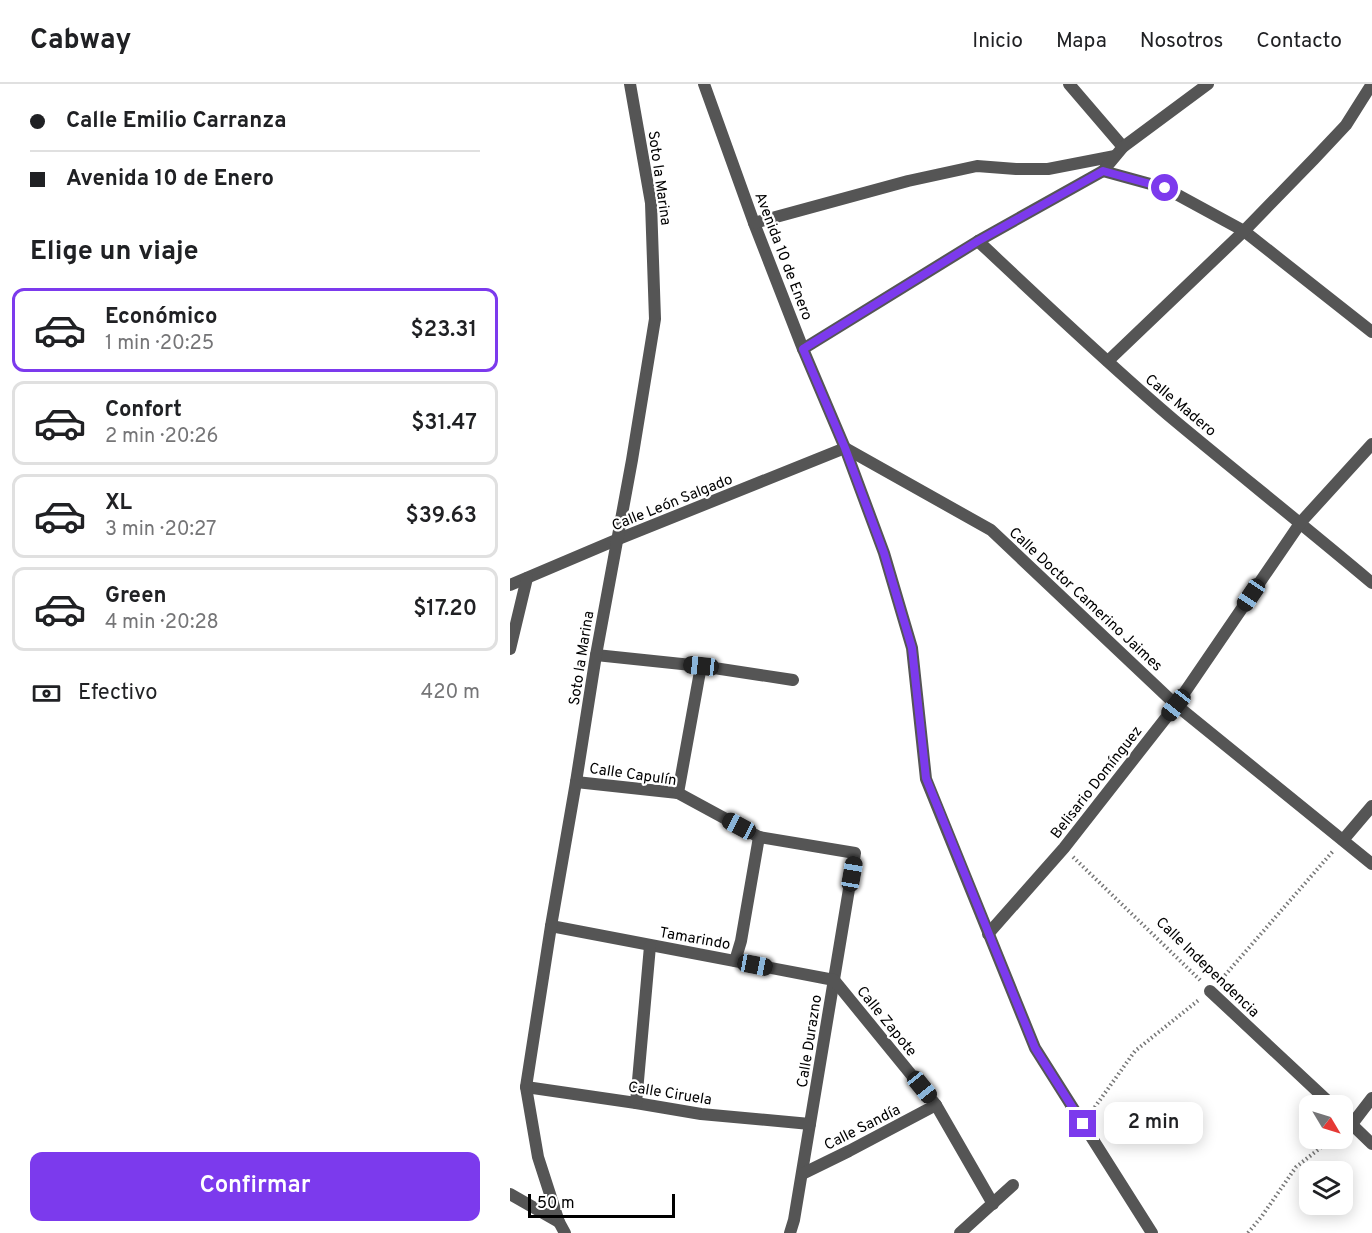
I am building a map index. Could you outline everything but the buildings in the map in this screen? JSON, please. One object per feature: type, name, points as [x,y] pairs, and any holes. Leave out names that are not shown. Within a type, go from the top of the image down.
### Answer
[{"type":"street","name":"Soto la Marina","points":[[562,1227],[538,1157],[526,1087],[596,655],[655,319],[651,204],[630,84]]},
{"type":"street","name":"Avenida 10 de Enero","points":[[704,84],[754,223],[803,349],[845,448],[884,553],[912,648],[926,778],[1035,1048],[1152,1233]]},
{"type":"street","points":[[1069,84],[1119,152]]},
{"type":"street","points":[[803,349],[978,241],[1103,171],[1119,152],[1204,85]]},
{"type":"street","points":[[1108,362],[1244,231],[1346,125],[1370,86]]},
{"type":"street","points":[[754,223],[908,181],[977,166],[1016,170],[1048,169],[1119,152]]},
{"type":"street","points":[[1103,171],[1165,188],[1244,231],[1372,332]]},
{"type":"street","name":"Calle Madero","points":[[978,241],[1174,420],[1372,583]]},
{"type":"street","name":"Belisario Domínguez","points":[[988,934],[1064,848],[1176,705],[1300,522],[1372,444]]},
{"type":"street","name":"Calle León Salgado","points":[[510,585],[845,448]]},
{"type":"street","name":"Calle Doctor Camerino Jaimes","points":[[845,448],[991,530],[1176,705],[1372,864]]},
{"type":"street","points":[[510,649],[527,578]]},
{"type":"street","points":[[596,655],[701,666],[793,680]]},
{"type":"street","points":[[678,793],[701,666]]},
{"type":"street","name":"Calle Capulín","points":[[576,782],[678,793],[759,837],[855,853]]},
{"type":"street","points":[[1343,840],[1372,806]]},
{"type":"street","points":[[735,961],[741,941],[759,837]]},
{"type":"street","name":"Calle Durazno","points":[[790,1233],[802,1174],[855,853]]},
{"type":"street","name":"Tamarindo","points":[[551,926],[834,980]]},
{"type":"street","points":[[636,1102],[650,946]]},
{"type":"street","name":"Calle Zapote","points":[[834,980],[936,1105],[993,1204]]},
{"type":"street","name":"Calle Independencia","points":[[1210,991],[1321,1095]]},
{"type":"street","name":"Calle Ciruela","points":[[526,1087],[636,1102],[702,1114],[810,1124]]},
{"type":"street","points":[[1353,1114],[1372,1098]]},
{"type":"street","name":"Calle Sandía","points":[[802,1174],[936,1105]]},
{"type":"street","points":[[1353,1125],[1372,1144]]},
{"type":"street","points":[[960,1233],[1013,1185]]},
{"type":"street","points":[[510,1194],[562,1227]]},
{"type":"path","name":"Calle Independencia","points":[[1064,848],[1210,991]]},
{"type":"path","points":[[1248,1233],[1296,1167],[1319,1149]]},
{"type":"route","points":[[1083,1124],[1035,1048],[926,778],[912,648],[884,553],[845,448],[803,349],[978,241],[1103,171],[1165,188]]}]
